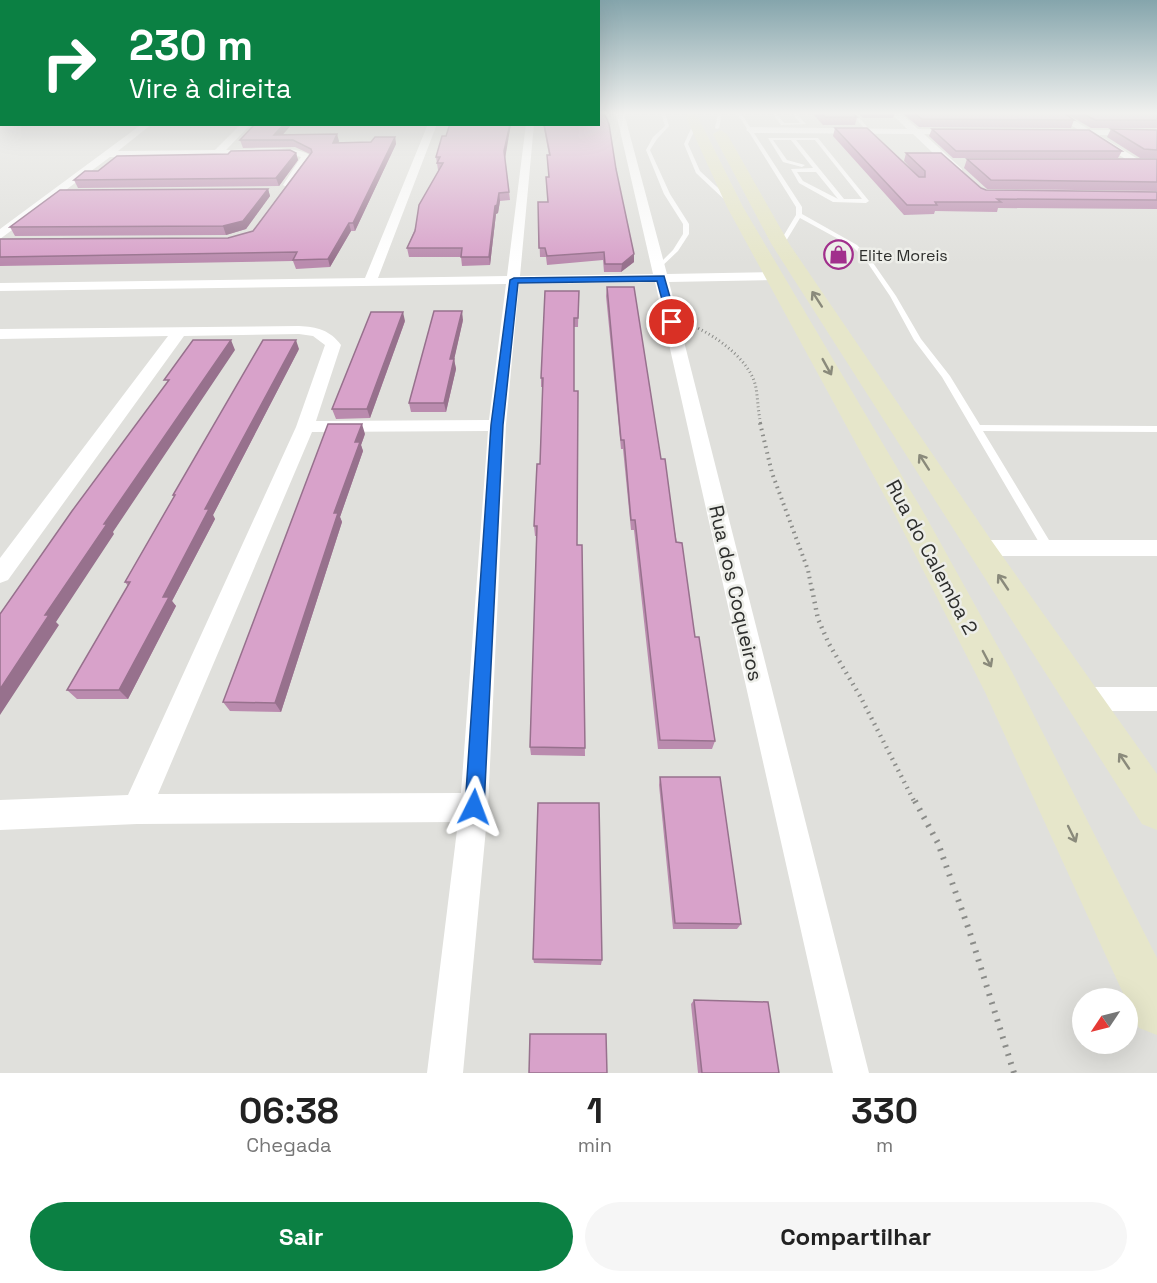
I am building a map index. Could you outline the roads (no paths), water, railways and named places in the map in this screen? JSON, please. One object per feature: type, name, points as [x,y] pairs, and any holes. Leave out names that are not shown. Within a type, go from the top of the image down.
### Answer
[{"type":"main road","name":"Rua do Calemba 2","points":[[721,163],[735,207],[980,548],[1157,809]]},
{"type":"main road","name":"Rua do Calemba 2","points":[[728,163],[776,262],[999,683],[1157,1010]]},
{"type":"street","points":[[0,235],[97,163]]},
{"type":"street","points":[[278,191],[303,163]]},
{"type":"street","points":[[372,277],[417,163]]},
{"type":"street","points":[[446,1073],[474,807],[497,425],[526,163]]},
{"type":"street","name":"Rua dos Coqueiros","points":[[633,163],[851,1073]]},
{"type":"street","points":[[950,163],[966,179]]},
{"type":"street","points":[[1137,163],[1157,175]]},
{"type":"street","points":[[57,193],[81,193]]},
{"type":"street","points":[[0,287],[372,277],[660,273],[776,262]]},
{"type":"street","points":[[0,276],[372,277]]},
{"type":"street","points":[[0,348],[7,334],[299,330],[325,336],[333,345],[305,427],[137,809]]},
{"type":"street","points":[[0,574],[179,332]]},
{"type":"street","points":[[305,427],[497,425]]},
{"type":"street","points":[[980,548],[1157,548]]},
{"type":"street","points":[[1082,699],[1157,699]]},
{"type":"street","points":[[0,815],[137,809],[474,807]]},
{"type":"lane","points":[[654,163],[668,194],[687,224],[686,234],[660,273]]},
{"type":"lane","points":[[770,163],[799,207],[799,215],[776,262]]},
{"type":"lane","points":[[771,163],[818,167]]},
{"type":"lane","points":[[794,163],[802,165]]},
{"type":"lane","points":[[814,163],[842,201]]},
{"type":"lane","points":[[818,167],[793,170],[801,182],[835,201],[866,201],[836,163]]},
{"type":"lane","points":[[830,166],[838,166]]},
{"type":"lane","points":[[774,169],[818,167]]},
{"type":"lane","points":[[799,215],[855,246],[867,258],[893,296],[918,340],[946,376],[1048,548]]},
{"type":"lane","points":[[976,428],[1157,429]]},
{"type":"place","name":"Elite Moreis","points":[[838,255]]}]
